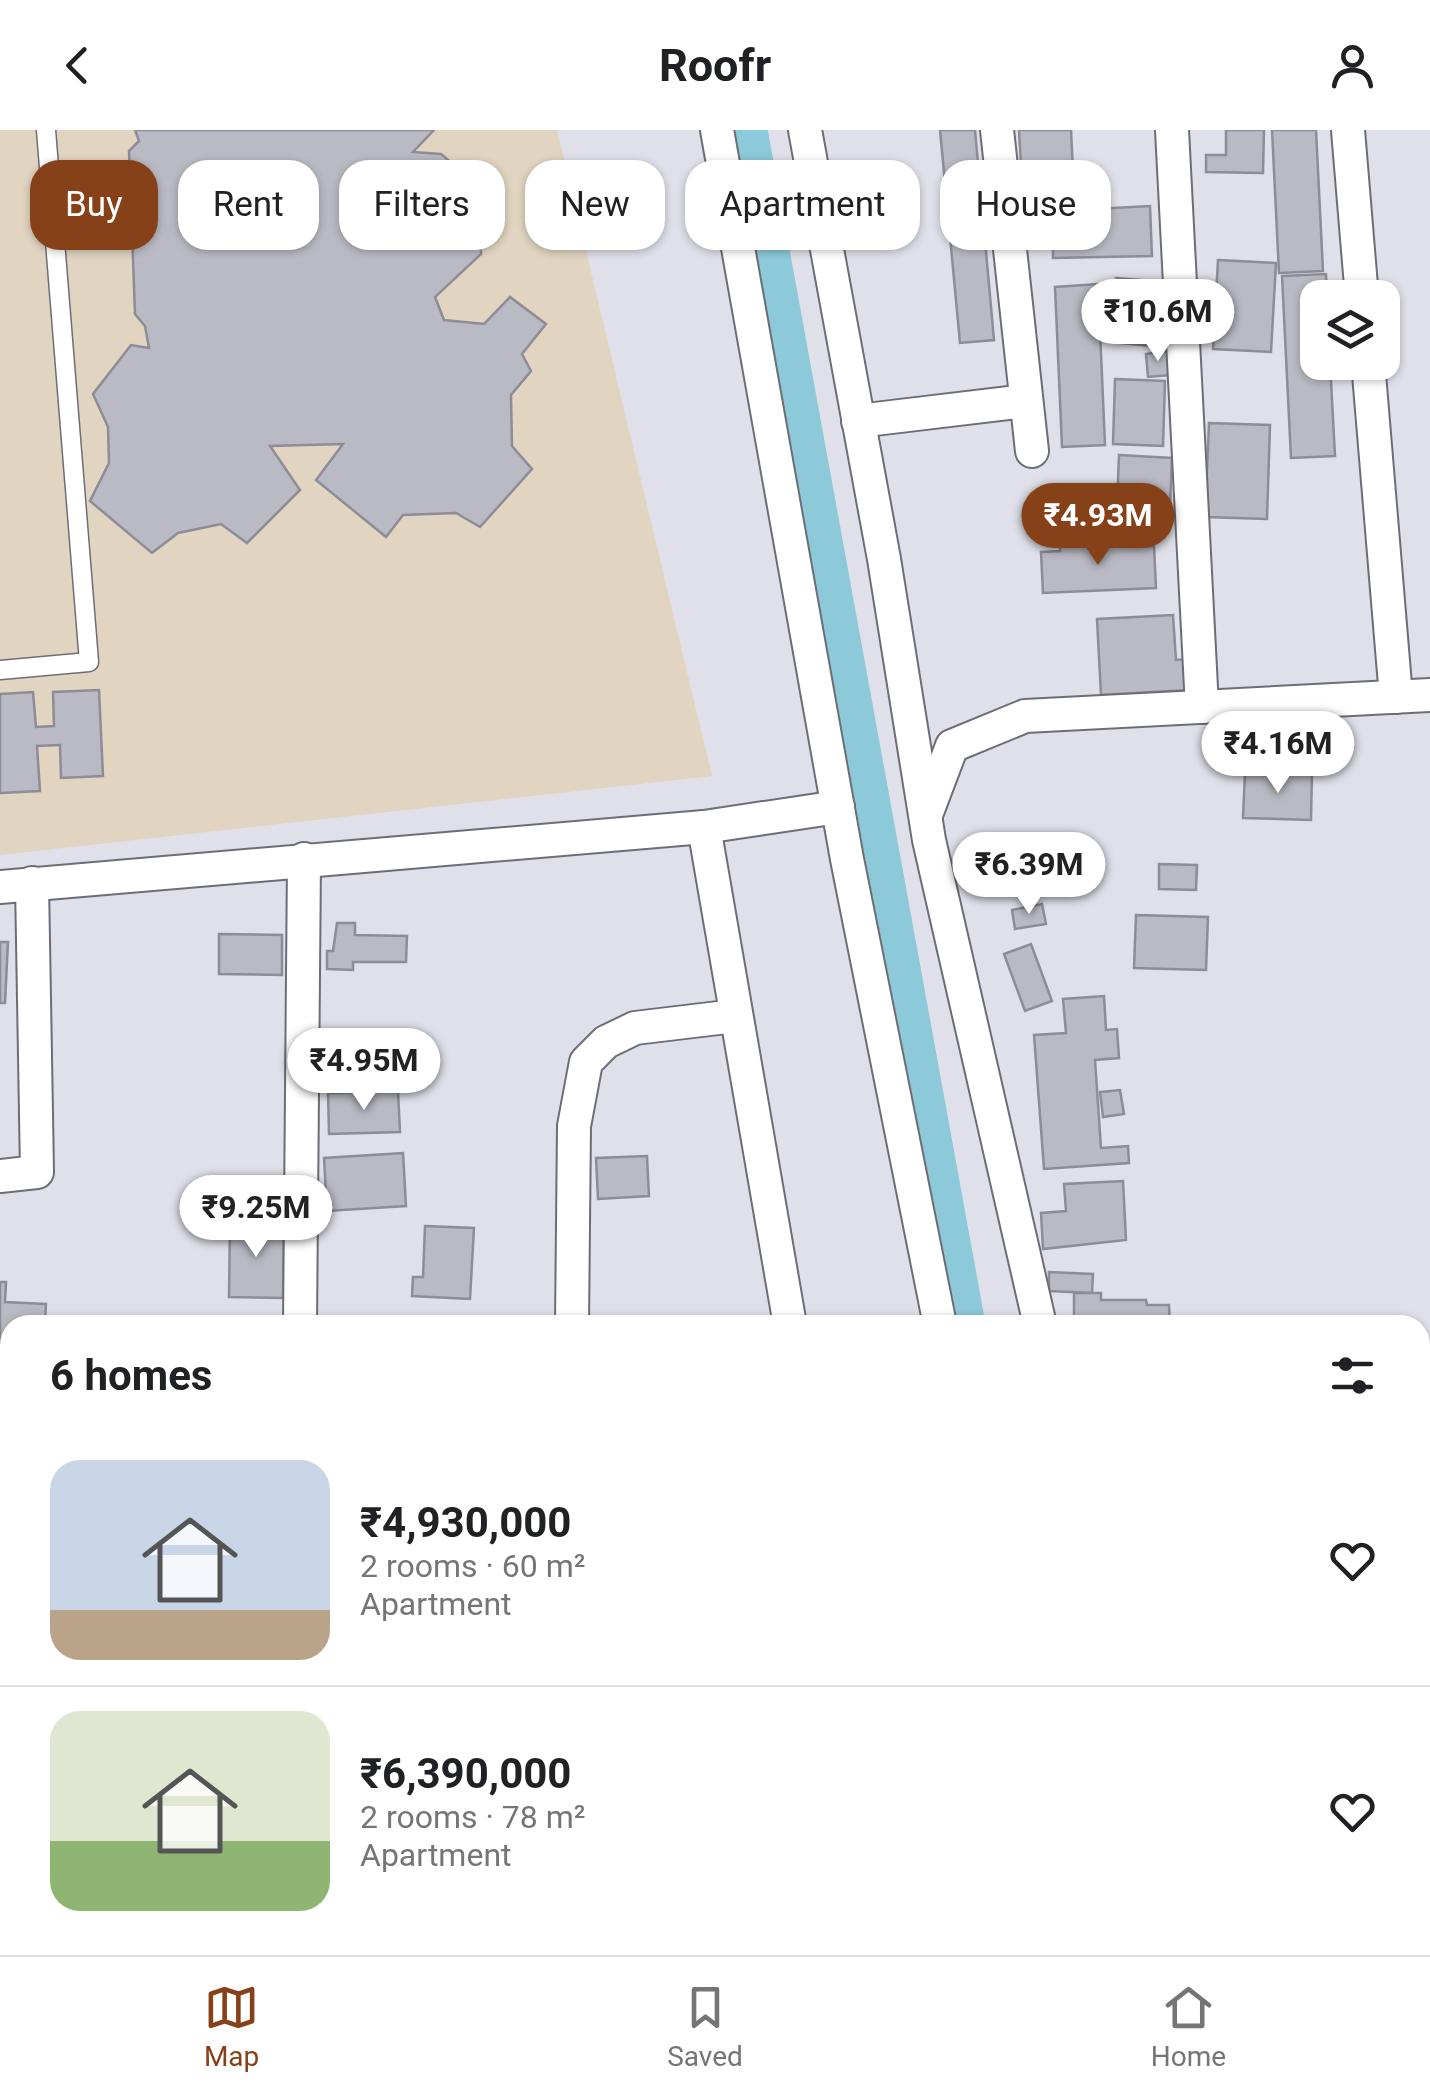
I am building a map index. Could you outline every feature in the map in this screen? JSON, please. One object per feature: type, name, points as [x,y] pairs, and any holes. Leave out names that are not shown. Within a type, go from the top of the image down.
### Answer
[{"type":"street","points":[[717,130],[838,807],[938,1315]]},
{"type":"street","points":[[805,130],[926,816],[1038,1315]]},
{"type":"street","points":[[997,130],[1032,451]]},
{"type":"street","points":[[1172,130],[1202,708]]},
{"type":"street","points":[[1348,130],[1360,280]]},
{"type":"street","points":[[1370,380],[1396,697]]},
{"type":"street","points":[[858,421],[1026,402]]},
{"type":"street","points":[[926,816],[952,746],[1025,716],[1430,695]]},
{"type":"street","points":[[0,1176],[37,1172],[16,885],[704,827],[838,807]]},
{"type":"street","points":[[704,827],[788,1315]]},
{"type":"street","points":[[300,1315],[304,859]]},
{"type":"street","points":[[572,1315],[574,1126],[586,1062],[606,1042],[634,1028],[735,1016]]},
{"type":"lane","points":[[0,670],[89,662],[46,130]]},
{"type":"shaded area","points":[[0,130],[557,130],[564,160],[525,160],[525,250],[586,250],[712,776],[0,855]]},
{"type":"building","points":[[135,130],[434,130],[413,152],[441,154],[448,160],[339,160],[339,250],[481,250],[435,297],[444,320],[484,324],[510,297],[546,324],[522,354],[531,371],[511,395],[512,446],[532,469],[480,527],[456,513],[403,515],[386,537],[316,480],[343,444],[270,446],[300,490],[247,543],[221,524],[178,533],[152,553],[90,501],[109,463],[108,427],[93,394],[131,345],[149,348],[145,326],[135,314],[133,250],[158,250],[158,160],[129,160],[129,151],[139,141]]},
{"type":"building","points":[[940,130],[975,130],[978,160],[943,160]]},
{"type":"building","points":[[1019,130],[1071,130],[1072,160],[1021,160]]},
{"type":"building","points":[[1226,130],[1264,130],[1263,173],[1206,172],[1206,155],[1226,155]]},
{"type":"building","points":[[1272,130],[1316,130],[1323,271],[1279,273]]},
{"type":"building","points":[[1150,206],[1152,256],[1053,258],[1053,250],[1111,250],[1111,208]]},
{"type":"building","points":[[951,250],[986,250],[994,340],[960,343]]},
{"type":"building","points":[[1218,260],[1276,263],[1271,352],[1213,349]]},
{"type":"building","points":[[1326,274],[1326,280],[1300,280],[1300,380],[1331,380],[1335,456],[1291,458],[1282,276]]},
{"type":"building","points":[[1116,278],[1176,283],[1170,348],[1110,342]]},
{"type":"building","points":[[1098,284],[1105,445],[1062,447],[1055,287]]},
{"type":"building","points":[[1167,351],[1170,375],[1148,377],[1146,354]]},
{"type":"building","points":[[1115,379],[1165,381],[1163,446],[1113,444]]},
{"type":"building","points":[[1209,423],[1270,425],[1267,519],[1205,517]]},
{"type":"building","points":[[1119,455],[1172,458],[1169,531],[1116,528]]},
{"type":"building","points":[[1129,542],[1129,547],[1154,546],[1156,588],[1043,593],[1041,552],[1060,551],[1060,545]]},
{"type":"building","points":[[1173,615],[1176,660],[1187,659],[1189,690],[1101,695],[1097,619]]},
{"type":"building","points":[[99,690],[103,776],[61,778],[60,745],[37,746],[40,791],[0,793],[0,694],[33,692],[36,727],[54,726],[53,692]]},
{"type":"building","points":[[1245,772],[1312,774],[1311,820],[1243,818]]},
{"type":"building","points":[[1159,864],[1197,865],[1196,890],[1159,889]]},
{"type":"building","points":[[1042,904],[1046,924],[1015,929],[1012,910]]},
{"type":"building","points":[[1136,915],[1208,917],[1206,970],[1134,968]]},
{"type":"building","points":[[337,923],[355,923],[355,935],[407,936],[406,962],[353,962],[353,970],[327,969],[327,951],[333,951]]},
{"type":"building","points":[[219,934],[282,935],[282,975],[219,974]]},
{"type":"building","points":[[0,942],[8,942],[5,1003],[0,1003]]},
{"type":"building","points":[[1031,944],[1052,1001],[1025,1011],[1004,954]]},
{"type":"building","points":[[1104,996],[1106,1030],[1117,1029],[1119,1058],[1095,1060],[1101,1148],[1128,1146],[1129,1163],[1044,1169],[1034,1035],[1066,1033],[1063,999]]},
{"type":"building","points":[[1120,1090],[1124,1114],[1103,1117],[1100,1092]]},
{"type":"building","points":[[398,1091],[400,1132],[329,1134],[328,1093]]},
{"type":"building","points":[[403,1153],[406,1206],[327,1211],[324,1158]]},
{"type":"building","points":[[647,1156],[649,1196],[598,1199],[596,1158]]},
{"type":"building","points":[[1123,1181],[1126,1240],[1043,1249],[1041,1213],[1066,1211],[1064,1184]]},
{"type":"building","points":[[230,1223],[284,1224],[283,1298],[229,1297]]},
{"type":"building","points":[[425,1226],[474,1228],[470,1299],[412,1296],[413,1277],[423,1277]]},
{"type":"building","points":[[1049,1272],[1093,1274],[1092,1293],[1049,1291]]},
{"type":"building","points":[[0,1282],[6,1282],[5,1302],[46,1304],[45,1315],[0,1315]]},
{"type":"building","points":[[1074,1293],[1101,1293],[1101,1300],[1146,1300],[1147,1305],[1169,1305],[1170,1315],[1074,1315]]},
{"type":"waterway","points":[[750,130],[966,1315]]}]
